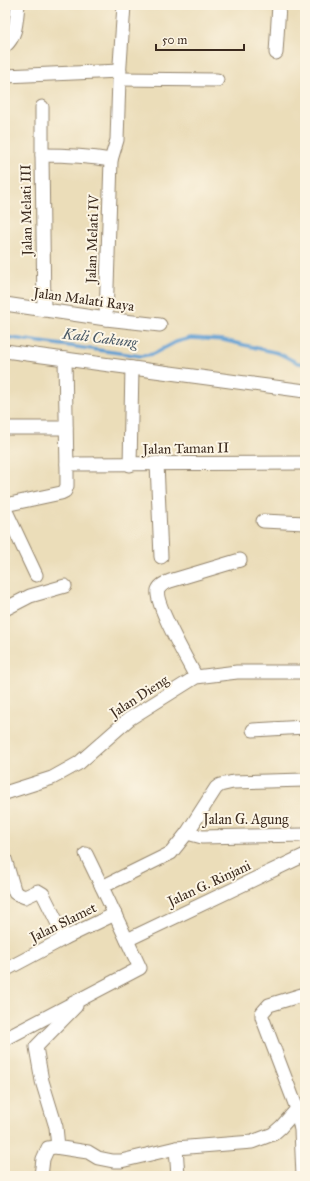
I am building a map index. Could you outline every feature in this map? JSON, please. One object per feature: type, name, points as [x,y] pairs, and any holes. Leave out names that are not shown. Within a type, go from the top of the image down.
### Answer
[{"type":"street","points":[[5,46],[12,41],[15,32],[18,5]]},
{"type":"street","name":"Jalan Melati IV","points":[[106,319],[110,160],[117,140],[119,75],[124,5]]},
{"type":"street","points":[[276,53],[279,5]]},
{"type":"street","points":[[5,76],[119,75],[217,80]]},
{"type":"street","points":[[42,107],[42,155]]},
{"type":"street","name":"Jalan Melati III","points":[[44,310],[42,155],[87,156],[110,160]]},
{"type":"street","name":"Jalan Malati Raya","points":[[5,304],[106,319],[160,325]]},
{"type":"street","points":[[5,350],[305,391]]},
{"type":"street","points":[[5,505],[65,491],[67,486],[67,464],[65,359]]},
{"type":"street","points":[[130,465],[132,368]]},
{"type":"street","points":[[5,428],[66,428]]},
{"type":"street","points":[[157,463],[161,557]]},
{"type":"street","name":"Jalan Taman II","points":[[67,464],[130,465],[157,463],[305,463]]},
{"type":"street","points":[[5,509],[36,576]]},
{"type":"street","points":[[263,521],[305,523]]},
{"type":"street","points":[[196,677],[170,628],[158,595],[158,589],[162,584],[170,581],[240,560]]},
{"type":"street","points":[[5,609],[30,596],[64,586]]},
{"type":"street","name":"Jalan Dieng","points":[[5,793],[52,778],[79,763],[129,719],[196,677],[237,672],[305,672]]},
{"type":"street","points":[[254,730],[305,728]]},
{"type":"street","points":[[102,887],[171,852],[187,833],[216,788],[220,785],[233,782],[305,780]]},
{"type":"street","name":"Jalan G. Agung","points":[[187,833],[202,837],[305,835]]},
{"type":"street","points":[[5,1039],[140,968],[86,854]]},
{"type":"street","name":"Jalan G. Rinjani","points":[[127,940],[305,855]]},
{"type":"street","points":[[5,859],[15,893],[25,897],[38,891],[43,894],[65,938]]},
{"type":"street","name":"Jalan Slamet","points":[[5,970],[114,914]]},
{"type":"street","points":[[303,1176],[301,1130],[297,1109],[262,1017],[262,1013],[269,1005],[305,994]]},
{"type":"street","points":[[58,1147],[56,1127],[42,1081],[36,1047],[84,997]]},
{"type":"street","points":[[41,1176],[44,1153],[48,1148],[58,1147],[88,1152],[98,1158],[120,1161],[176,1148],[252,1142],[273,1134],[282,1127],[297,1109]]},
{"type":"street","points":[[176,1148],[178,1176]]},
{"type":"waterway","name":"Kali Cakung","points":[[5,337],[141,356],[153,354],[176,342],[191,338],[223,340],[278,353],[298,363],[305,364]]}]
